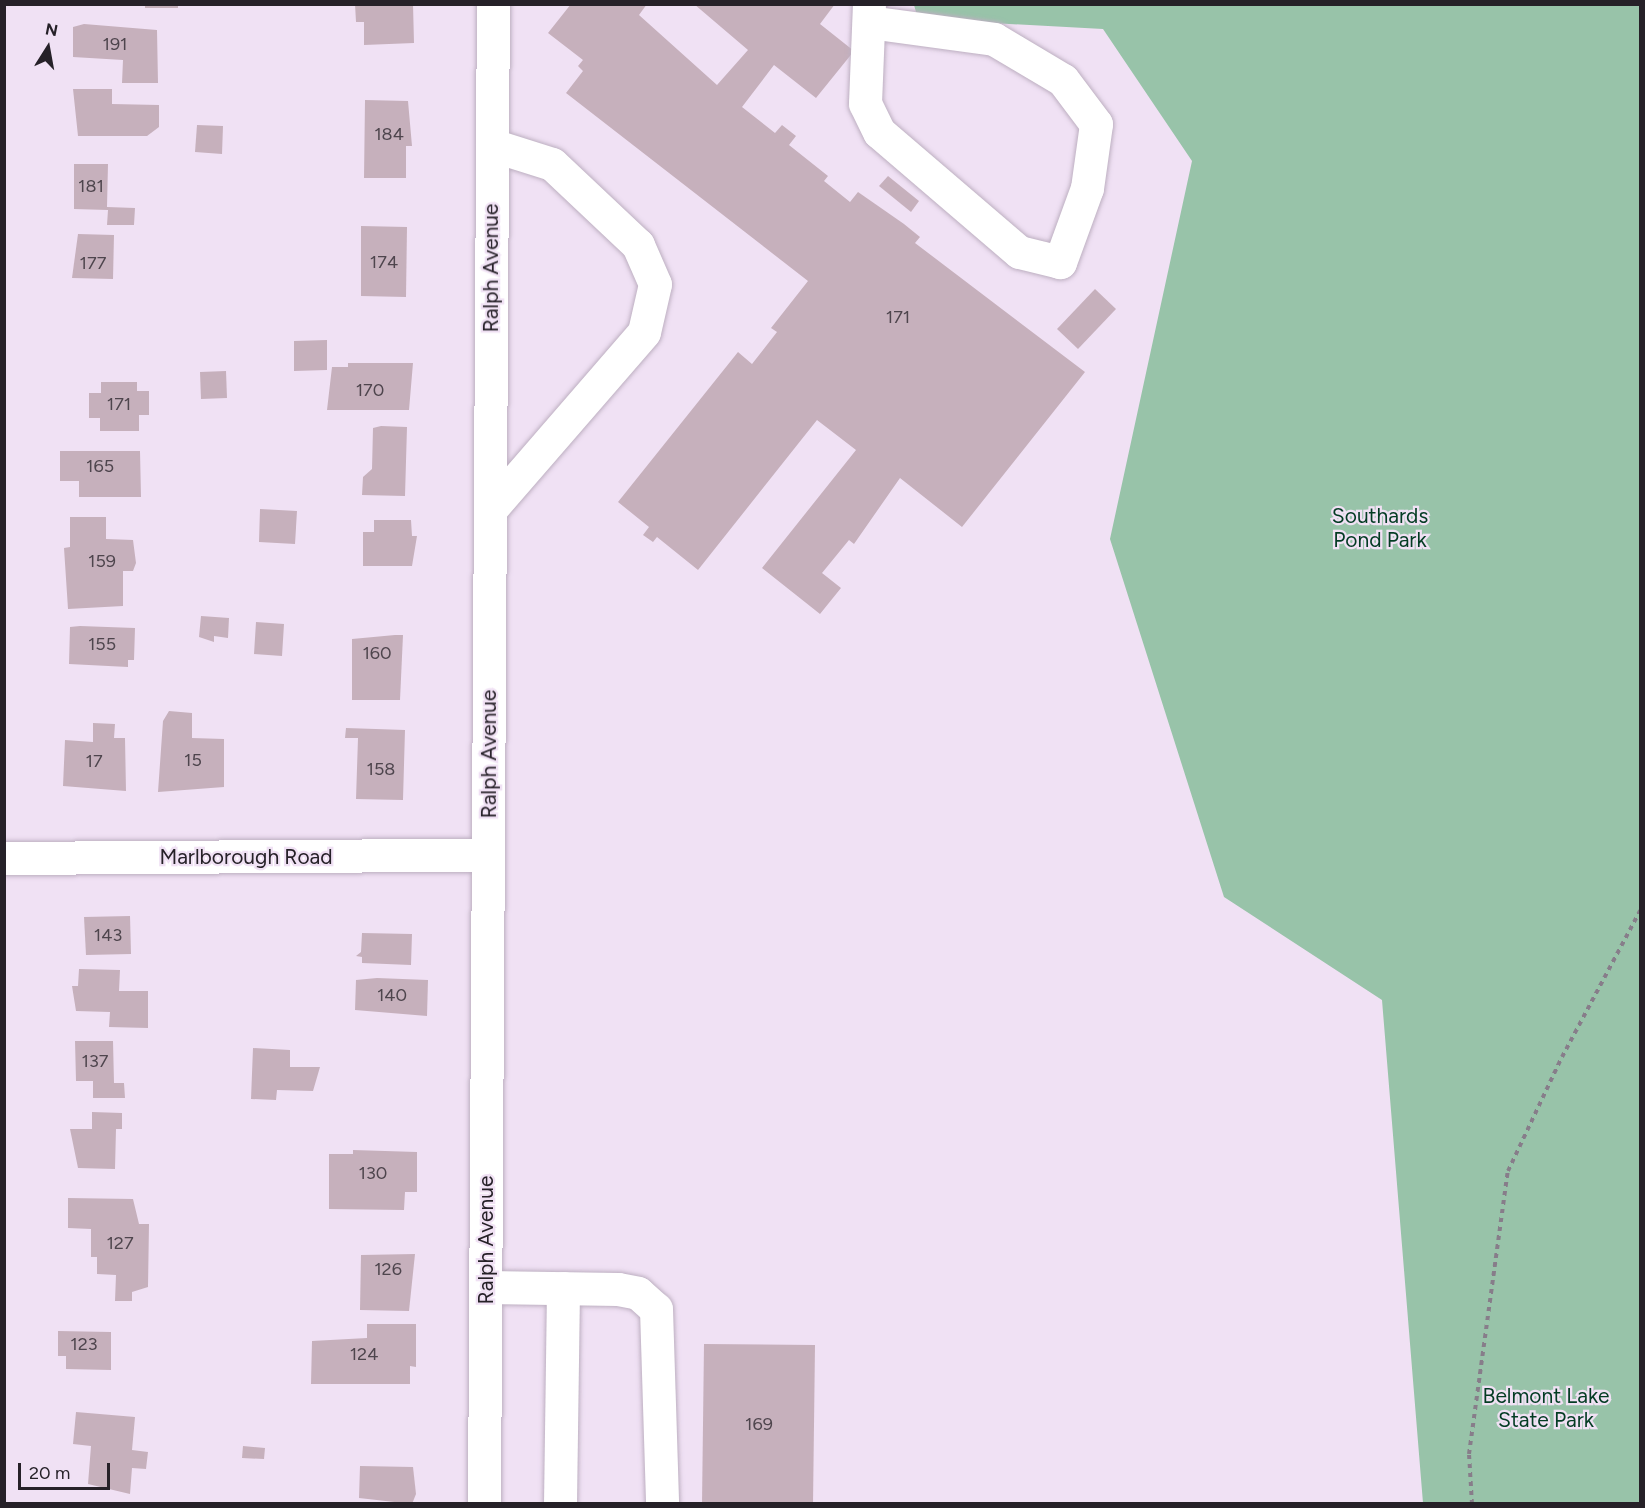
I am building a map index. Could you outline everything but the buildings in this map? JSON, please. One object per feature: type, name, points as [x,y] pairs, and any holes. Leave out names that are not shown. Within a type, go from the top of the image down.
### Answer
[{"type":"street","name":"Ralph Avenue","points":[[484,1503],[493,4]]},
{"type":"street","points":[[869,13],[994,39],[1064,80],[1096,124],[1088,188],[1060,262],[1019,252],[879,132],[866,103],[869,13]]},
{"type":"street","points":[[490,510],[644,332],[655,284],[638,245],[552,164],[492,145]]},
{"type":"street","name":"Marlborough Road","points":[[4,858],[488,855]]},
{"type":"street","points":[[486,1287],[562,1288],[638,1293],[656,1309],[662,1503]]},
{"type":"street","points":[[560,1503],[562,1288]]},
{"type":"path","points":[[1472,1503],[1469,1454],[1508,1171],[1562,1057],[1641,911]]},
{"type":"green space","name":"Southards Pond Park","points":[[914,5],[1640,5],[1640,1503],[1423,1503],[1382,1000],[1224,897],[1110,539],[1192,161],[1103,29],[918,19]]},
{"type":"park label","name":"Belmont Lake State Park","points":[[1546,1408]]}]
